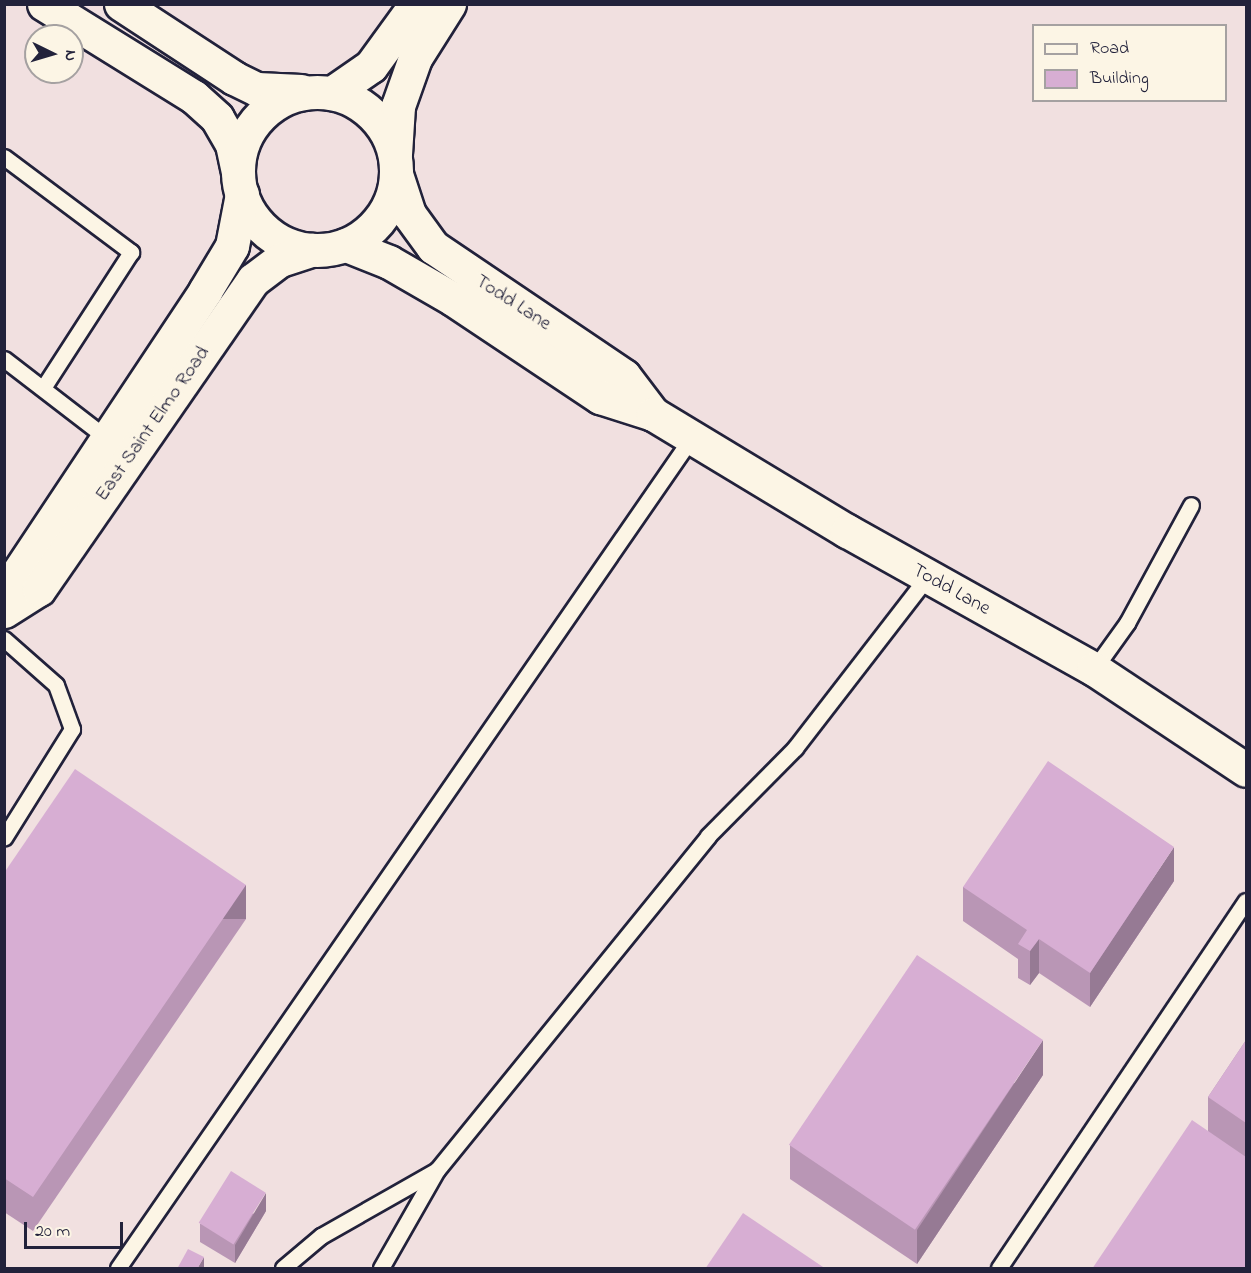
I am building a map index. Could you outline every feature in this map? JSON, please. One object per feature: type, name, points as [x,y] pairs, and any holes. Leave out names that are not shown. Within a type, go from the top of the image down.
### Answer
[{"type":"street","points":[[44,4],[194,96],[217,118],[232,144],[240,184],[263,229],[293,247],[311,250],[346,245],[375,225],[386,210],[395,165],[398,106],[412,67],[449,4]]},
{"type":"street","points":[[121,4],[242,82],[257,89],[322,92],[367,109],[389,138],[395,165]]},
{"type":"street","points":[[240,184],[247,135],[258,118],[292,96],[322,92],[371,66],[416,4]]},
{"type":"street","name":"Todd Lane","points":[[395,165],[409,214],[433,247],[624,376],[652,414]]},
{"type":"street","name":"East Saint Elmo Road","points":[[6,592],[109,440],[232,246],[240,184]]},
{"type":"street","name":"Todd Lane","points":[[346,245],[389,262],[453,299],[600,397],[652,414],[927,577],[1094,669],[1246,769]]},
{"type":"street","name":"East Saint Elmo Road","points":[[6,592],[39,589],[253,280],[279,260],[311,250]]},
{"type":"lane","points":[[4,157],[131,252],[43,388]]},
{"type":"lane","points":[[4,359],[109,440]]},
{"type":"lane","points":[[118,1269],[692,437]]},
{"type":"lane","points":[[1094,669],[1127,623],[1191,505]]},
{"type":"lane","points":[[381,1269],[437,1170],[708,836],[795,748],[927,577]]},
{"type":"lane","points":[[4,639],[56,685],[72,729],[4,838]]},
{"type":"lane","points":[[999,1269],[1246,901]]},
{"type":"lane","points":[[283,1269],[321,1236],[437,1170]]},
{"type":"building","points":[[1048,761],[1174,847],[1090,973],[1039,939],[1030,951],[1018,944],[1027,930],[963,887]]},
{"type":"building","points":[[75,769],[246,885],[33,1197],[4,1178],[4,873]]},
{"type":"building","points":[[917,955],[1043,1040],[915,1230],[789,1145]]},
{"type":"building","points":[[1246,1040],[1246,1123],[1208,1097]]},
{"type":"building","points":[[1192,1120],[1246,1157],[1246,1269],[1092,1269]]},
{"type":"building","points":[[231,1171],[266,1193],[233,1244],[199,1223]]},
{"type":"building","points":[[743,1213],[826,1269],[705,1269]]},
{"type":"building","points":[[188,1249],[204,1257],[197,1269],[177,1269]]}]
